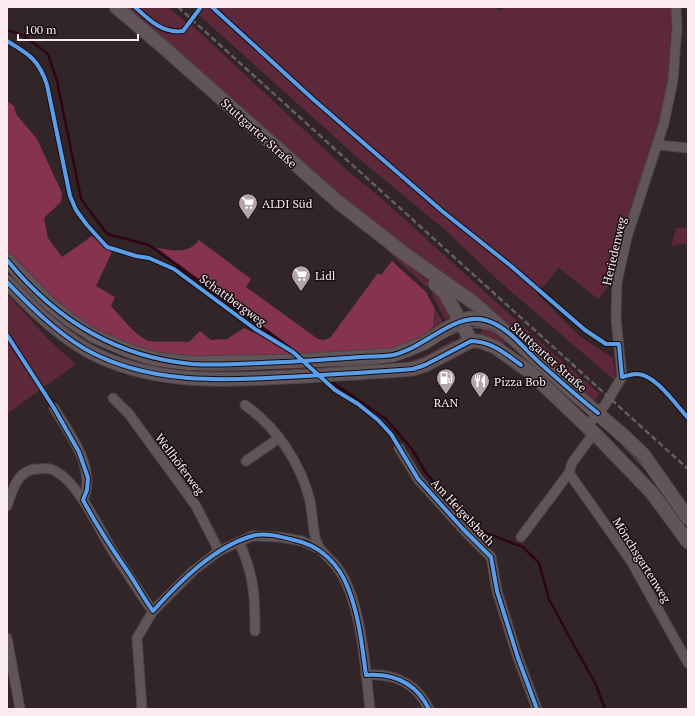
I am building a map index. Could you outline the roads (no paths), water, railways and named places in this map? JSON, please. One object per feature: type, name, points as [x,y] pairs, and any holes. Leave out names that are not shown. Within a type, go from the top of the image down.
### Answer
[{"type":"main road","name":"Stuttgarter Straße","points":[[116,7],[322,188],[406,255],[436,275],[456,292],[474,303],[642,454],[688,518]]},
{"type":"main road","name":"Stuttgarter Straße","points":[[406,255],[445,293],[464,319],[471,341],[478,341],[504,352],[530,372],[652,493],[688,542]]},
{"type":"main road","points":[[7,260],[49,303],[71,321],[94,336],[132,352],[156,359],[191,364],[294,361],[393,355],[424,343],[464,319]]},
{"type":"main road","points":[[7,282],[39,315],[86,349],[126,366],[151,373],[187,379],[258,379],[413,369],[425,365],[471,341]]},
{"type":"main road","name":"Stuttgarter Straße","points":[[456,292],[465,304],[464,319]]},
{"type":"main road","name":"Stuttgarter Straße","points":[[464,319],[484,319],[495,323]]},
{"type":"street","name":"Heriedenweg","points":[[590,430],[598,414],[622,377],[616,319],[618,282],[627,238],[658,145],[673,80],[677,27],[676,7]]},
{"type":"street","points":[[658,145],[688,148]]},
{"type":"street","name":"Wellhöferweg","points":[[113,398],[129,414],[196,506],[219,551]]},
{"type":"street","points":[[245,405],[259,415],[279,438],[293,461],[310,501],[312,522],[320,549]]},
{"type":"street","points":[[54,408],[86,467],[88,490],[83,500]]},
{"type":"street","points":[[521,537],[569,474],[572,463],[590,430]]},
{"type":"street","points":[[246,461],[279,438]]},
{"type":"street","name":"Am Heigelsbach","points":[[399,448],[418,479],[463,529],[491,557],[497,591],[537,709]]},
{"type":"street","points":[[7,506],[18,478],[32,469],[50,469],[64,478],[83,500],[117,558],[126,569],[140,594],[153,611]]},
{"type":"street","name":"Mönchsgartenweg","points":[[569,474],[631,562],[688,663]]},
{"type":"street","points":[[142,709],[137,638],[153,611],[193,571],[219,551],[252,536],[264,535],[302,541],[320,549],[336,566],[348,587],[356,614],[370,709]]},
{"type":"street","points":[[239,542],[248,562],[255,596],[255,630]]},
{"type":"street","points":[[7,638],[20,709]]},
{"type":"street","points":[[366,674],[391,676],[408,683],[417,691],[429,709]]},
{"type":"waterway","points":[[7,30],[24,36],[48,54],[57,81],[81,199],[107,234],[149,245],[301,356]]},
{"type":"waterway","points":[[329,380],[386,419],[412,449],[426,473],[459,512],[486,533],[523,547],[539,563],[549,599],[596,685],[605,709]]},
{"type":"tram line","points":[[7,269],[44,307],[64,323],[86,337],[134,359],[186,369],[240,370],[307,366],[360,365],[385,362],[412,355],[452,334],[465,329],[478,328],[492,331],[507,340],[621,443],[647,471],[688,527]]},
{"type":"railway","points":[[178,7],[688,469]]},
{"type":"place","name":"ALDI Süd","points":[[248,220]]},
{"type":"place","name":"Lidl","points":[[301,292]]},
{"type":"place","name":"RAN","points":[[446,395]]},
{"type":"place","name":"Pizza Bob","points":[[480,398]]}]
